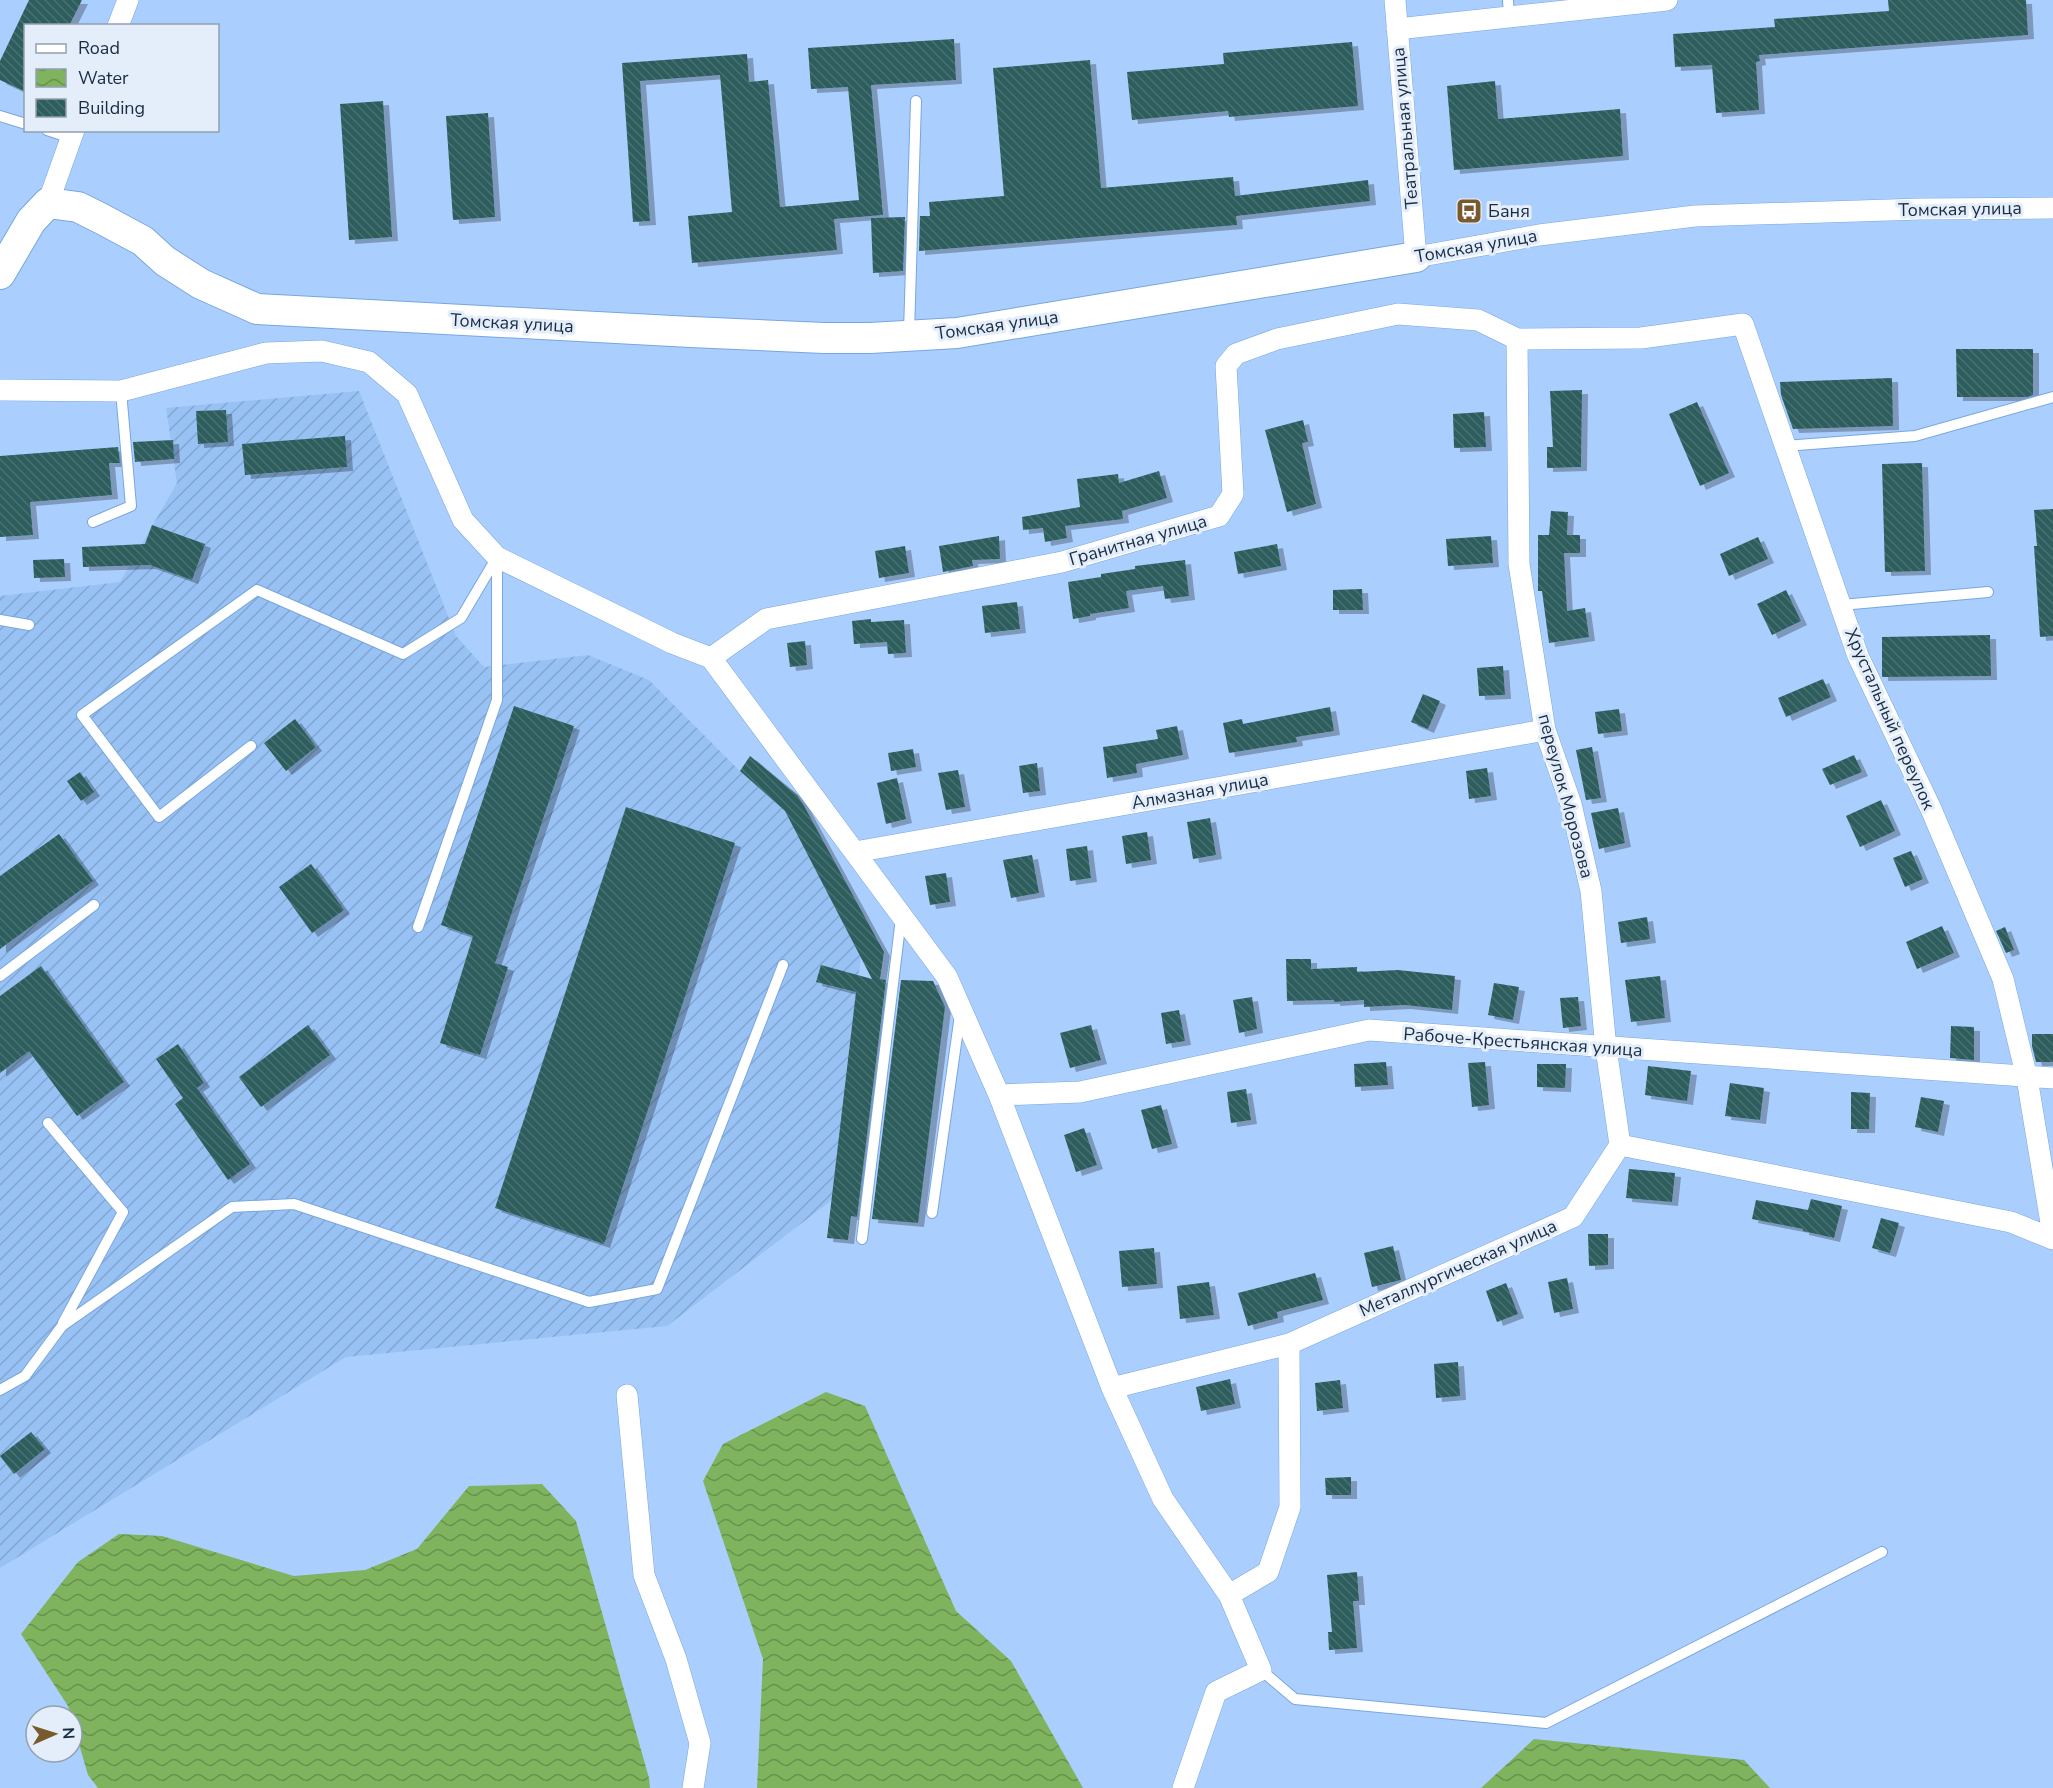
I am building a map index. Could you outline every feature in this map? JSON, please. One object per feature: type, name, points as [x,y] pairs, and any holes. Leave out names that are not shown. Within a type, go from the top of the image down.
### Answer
[{"type":"street","points":[[119,24],[128,0]]},
{"type":"street","name":"Театральная улица","points":[[1395,0],[1416,257]]},
{"type":"street","points":[[1397,29],[1509,9],[1667,0]]},
{"type":"street","points":[[5,255],[31,220],[48,203],[72,134]]},
{"type":"street","name":"Томская улица","points":[[48,203],[78,207],[102,219],[142,241],[165,261],[201,284],[257,309],[824,338],[957,333],[1539,235],[1695,216],[1921,209],[2053,208]]},
{"type":"street","name":"Гранитная улица","points":[[711,658],[766,619],[1062,562],[1219,516],[1233,494],[1226,366],[1236,354],[1277,339],[1398,314],[1478,320],[1517,339],[1641,338],[1743,324]]},
{"type":"street","name":"Хрустальный переулок","points":[[1743,324],[1858,656],[1931,809],[2002,979],[2027,1078],[2053,1235]]},
{"type":"street","name":"переулок Морозова","points":[[1517,339],[1519,564],[1545,730],[1571,804],[1591,891],[1606,1048],[1620,1145]]},
{"type":"street","points":[[0,390],[121,391],[266,353],[322,351],[369,362],[407,394],[463,520],[496,557],[672,643],[711,658],[946,977],[999,1095],[1112,1388],[1163,1499],[1229,1594],[1261,1670],[1216,1692],[1183,1788]]},
{"type":"street","name":"Алмазная улица","points":[[855,852],[1545,730]]},
{"type":"street","name":"Рабоче-Крестьянская улица","points":[[999,1095],[1080,1092],[1369,1030],[2027,1078],[2053,1078]]},
{"type":"street","points":[[1620,1145],[2011,1222],[2053,1239]]},
{"type":"street","name":"Металлургическая улица","points":[[1112,1388],[1289,1344],[1573,1217],[1620,1145]]},
{"type":"street","points":[[1229,1594],[1268,1572],[1290,1507],[1289,1344]]},
{"type":"street","points":[[627,1395],[644,1575],[676,1659],[700,1743],[693,1788]]},
{"type":"lane","points":[[909,336],[916,101]]},
{"type":"lane","points":[[0,116],[24,123]]},
{"type":"lane","points":[[93,522],[130,506],[121,391]]},
{"type":"lane","points":[[1785,446],[1916,436],[2053,397]]},
{"type":"lane","points":[[251,746],[159,817],[82,715],[257,590],[403,654],[461,618],[496,557]]},
{"type":"lane","points":[[418,927],[496,700],[496,557]]},
{"type":"lane","points":[[1840,605],[1988,592]]},
{"type":"lane","points":[[0,620],[29,625]]},
{"type":"lane","points":[[0,976],[94,905]]},
{"type":"lane","points":[[862,1239],[901,915]]},
{"type":"lane","points":[[62,1326],[232,1207],[294,1204],[589,1302],[657,1289],[783,965]]},
{"type":"lane","points":[[932,1213],[961,1009]]},
{"type":"lane","points":[[0,1390],[25,1376],[62,1326],[123,1212],[48,1123]]},
{"type":"lane","points":[[1261,1670],[1295,1699],[1546,1723],[1882,1552]]},
{"type":"shaded area","points":[[359,391],[456,636],[484,667],[588,655],[649,680],[740,771],[785,811],[861,956],[832,1200],[667,1326],[346,1357],[0,1568],[0,596],[120,582],[177,483],[166,408]]},
{"type":"water","points":[[826,1392],[865,1406],[956,1611],[1011,1661],[1083,1788],[757,1788],[763,1659],[703,1481],[723,1444]]},
{"type":"water","points":[[542,1484],[576,1521],[650,1788],[98,1788],[88,1775],[84,1761],[84,1704],[67,1704],[21,1634],[78,1562],[119,1534],[162,1536],[294,1576],[365,1570],[417,1549],[469,1486]]},
{"type":"water","points":[[1534,1739],[1744,1760],[1770,1788],[1481,1788]]},
{"type":"building","points":[[29,0],[82,0],[70,24],[24,24],[24,91],[0,80],[0,61]]},
{"type":"building","points":[[1888,0],[2026,0],[2028,35],[1759,55],[1760,61],[1756,62],[1759,110],[1716,113],[1712,65],[1675,67],[1673,34],[1775,27],[1774,19],[1889,11]]},
{"type":"building","points":[[954,39],[956,80],[871,85],[883,215],[834,219],[837,250],[692,263],[688,216],[732,212],[720,75],[640,81],[650,221],[633,222],[622,63],[747,54],[749,82],[768,80],[780,207],[859,200],[848,87],[811,89],[808,48]]},
{"type":"building","points":[[1352,42],[1358,106],[1229,117],[1228,111],[1132,120],[1127,72],[1224,64],[1223,53]]},
{"type":"building","points":[[1090,60],[1101,188],[1233,177],[1235,196],[1368,180],[1370,201],[1236,216],[1237,225],[919,251],[920,216],[930,216],[929,202],[1004,196],[993,68]]},
{"type":"building","points":[[1495,81],[1498,119],[1620,109],[1623,156],[1454,170],[1447,86]]},
{"type":"building","points":[[383,101],[392,237],[349,240],[340,104]]},
{"type":"building","points":[[488,113],[495,217],[453,220],[446,116]]},
{"type":"building","points":[[905,217],[903,271],[873,273],[871,218]]},
{"type":"building","points":[[1956,349],[2033,349],[2033,395],[2027,397],[1957,397]]},
{"type":"building","points":[[1892,378],[1893,426],[1793,429],[1781,395],[1780,382]]},
{"type":"building","points":[[1582,390],[1581,467],[1547,468],[1547,447],[1553,447],[1550,391]]},
{"type":"building","points":[[1697,402],[1729,473],[1700,486],[1669,414]]},
{"type":"building","points":[[226,410],[228,442],[198,444],[196,411]]},
{"type":"building","points":[[1484,412],[1486,447],[1454,448],[1453,414]]},
{"type":"building","points":[[1303,420],[1308,442],[1302,443],[1316,504],[1287,512],[1265,430]]},
{"type":"building","points":[[345,436],[347,467],[245,475],[242,444]]},
{"type":"building","points":[[173,440],[174,459],[135,462],[133,442]]},
{"type":"building","points":[[118,447],[120,463],[109,463],[112,495],[30,502],[33,535],[0,537],[0,456]]},
{"type":"building","points":[[1922,463],[1925,571],[1885,572],[1882,464]]},
{"type":"building","points":[[1159,471],[1167,498],[1122,511],[1123,519],[1065,526],[1067,538],[1045,542],[1043,528],[1023,530],[1022,517],[1080,507],[1077,479],[1118,474],[1119,483]]},
{"type":"building","points":[[2053,509],[2053,636],[2040,637],[2034,510]]},
{"type":"building","points":[[1551,511],[1568,512],[1567,535],[1580,535],[1580,553],[1564,553],[1567,611],[1585,608],[1589,637],[1549,643],[1542,591],[1538,591],[1538,535],[1549,535]]},
{"type":"building","points":[[152,525],[205,544],[192,580],[150,565],[83,567],[82,547],[145,544]]},
{"type":"building","points":[[999,536],[1000,559],[972,560],[973,566],[943,572],[939,546]]},
{"type":"building","points":[[1491,536],[1493,563],[1448,566],[1446,539]]},
{"type":"building","points":[[1758,537],[1768,559],[1729,576],[1720,554]]},
{"type":"building","points":[[1277,544],[1281,566],[1238,574],[1234,552]]},
{"type":"building","points":[[905,546],[909,573],[879,578],[875,551]]},
{"type":"building","points":[[64,559],[65,577],[34,578],[33,560]]},
{"type":"building","points":[[1185,560],[1189,596],[1165,599],[1163,586],[1126,591],[1129,608],[1073,619],[1068,582],[1135,569],[1135,566]]},
{"type":"building","points":[[1362,589],[1363,610],[1333,610],[1333,590]]},
{"type":"building","points":[[1786,590],[1801,621],[1772,635],[1757,604]]},
{"type":"building","points":[[1017,602],[1020,629],[985,633],[982,606]]},
{"type":"building","points":[[871,619],[871,622],[904,620],[906,653],[888,654],[887,642],[854,644],[852,621]]},
{"type":"building","points":[[1990,635],[1991,676],[1882,677],[1882,637]]},
{"type":"building","points":[[805,641],[807,665],[790,667],[787,643]]},
{"type":"building","points":[[1503,666],[1505,695],[1479,696],[1477,668]]},
{"type":"building","points":[[1823,679],[1831,697],[1786,717],[1778,698]]},
{"type":"building","points":[[1423,694],[1440,701],[1428,729],[1411,722]]},
{"type":"building","points":[[514,706],[574,726],[495,963],[508,967],[480,1055],[440,1043],[473,936],[441,925]]},
{"type":"building","points":[[1330,707],[1334,731],[1296,737],[1297,742],[1229,753],[1223,723],[1242,719],[1243,724]]},
{"type":"building","points":[[1619,709],[1622,731],[1598,734],[1595,712]]},
{"type":"building","points":[[295,719],[316,747],[286,771],[264,743]]},
{"type":"building","points":[[1177,726],[1183,755],[1136,764],[1137,773],[1107,778],[1103,747],[1158,739],[1156,730]]},
{"type":"building","points":[[1592,747],[1601,798],[1586,800],[1576,750]]},
{"type":"building","points":[[913,749],[916,767],[891,771],[888,753]]},
{"type":"building","points":[[1854,755],[1862,772],[1830,785],[1822,769]]},
{"type":"building","points":[[750,756],[797,795],[884,952],[880,979],[886,980],[857,1217],[851,1216],[848,1240],[827,1238],[856,992],[816,982],[821,965],[872,979],[785,811],[740,771]]},
{"type":"building","points":[[1037,763],[1040,791],[1023,793],[1019,766]]},
{"type":"building","points":[[1487,768],[1491,796],[1469,799],[1466,771]]},
{"type":"building","points":[[958,770],[965,807],[946,810],[938,773]]},
{"type":"building","points":[[80,772],[94,792],[81,801],[67,781]]},
{"type":"building","points":[[897,778],[906,819],[886,824],[877,783]]},
{"type":"building","points":[[1881,800],[1895,831],[1860,847],[1846,816]]},
{"type":"building","points":[[626,807],[735,843],[604,1244],[495,1208]]},
{"type":"building","points":[[1618,808],[1625,843],[1599,849],[1591,813]]},
{"type":"building","points":[[1210,818],[1216,855],[1193,859],[1187,822]]},
{"type":"building","points":[[1147,832],[1151,860],[1126,864],[1122,836]]},
{"type":"building","points":[[59,834],[93,881],[0,949],[0,876]]},
{"type":"building","points":[[1087,846],[1091,878],[1070,881],[1066,849]]},
{"type":"building","points":[[1911,851],[1923,879],[1905,887],[1893,858]]},
{"type":"building","points":[[1032,855],[1039,893],[1011,898],[1003,860]]},
{"type":"building","points":[[311,864],[344,910],[312,933],[279,887]]},
{"type":"building","points":[[946,873],[950,902],[930,905],[925,876]]},
{"type":"building","points":[[1647,917],[1650,939],[1621,943],[1618,922]]},
{"type":"building","points":[[1942,926],[1954,953],[1917,969],[1906,942]]},
{"type":"building","points":[[2005,927],[2014,950],[2006,953],[1996,931]]},
{"type":"building","points":[[1286,959],[1311,959],[1311,969],[1357,967],[1357,972],[1398,970],[1455,976],[1452,1010],[1405,1005],[1364,1007],[1364,1000],[1287,1001]]},
{"type":"building","points":[[41,966],[124,1082],[77,1116],[29,1051],[0,1073],[0,996]]},
{"type":"building","points":[[1660,976],[1665,1018],[1631,1022],[1625,980]]},
{"type":"building","points":[[901,980],[933,981],[945,1007],[918,1223],[872,1219]]},
{"type":"building","points":[[1494,983],[1519,987],[1513,1020],[1488,1015]]},
{"type":"building","points":[[1252,997],[1257,1029],[1239,1033],[1233,1000]]},
{"type":"building","points":[[1578,997],[1581,1026],[1563,1028],[1560,998]]},
{"type":"building","points":[[1179,1010],[1185,1041],[1166,1044],[1161,1013]]},
{"type":"building","points":[[308,1025],[330,1055],[261,1107],[239,1077]]},
{"type":"building","points":[[1091,1025],[1101,1060],[1070,1068],[1060,1033]]},
{"type":"building","points":[[1951,1026],[1974,1027],[1974,1060],[1950,1058]]},
{"type":"building","points":[[2032,1034],[2053,1034],[2053,1062],[2036,1062]]},
{"type":"building","points":[[178,1044],[204,1083],[197,1088],[250,1164],[228,1180],[175,1104],[183,1098],[156,1059]]},
{"type":"building","points":[[1386,1062],[1388,1085],[1355,1087],[1354,1064]]},
{"type":"building","points":[[1485,1062],[1489,1105],[1472,1107],[1468,1063]]},
{"type":"building","points":[[1537,1064],[1566,1064],[1565,1088],[1537,1087]]},
{"type":"building","points":[[1648,1066],[1691,1071],[1687,1101],[1645,1095]]},
{"type":"building","points":[[1730,1083],[1764,1088],[1760,1120],[1725,1116]]},
{"type":"building","points":[[1246,1089],[1251,1120],[1231,1123],[1227,1092]]},
{"type":"building","points":[[1851,1092],[1870,1093],[1869,1129],[1851,1129]]},
{"type":"building","points":[[1921,1097],[1944,1101],[1938,1132],[1915,1127]]},
{"type":"building","points":[[1161,1105],[1172,1144],[1152,1149],[1141,1110]]},
{"type":"building","points":[[1084,1128],[1097,1165],[1076,1172],[1064,1135]]},
{"type":"building","points":[[1629,1169],[1675,1173],[1672,1202],[1626,1198]]},
{"type":"building","points":[[1811,1199],[1842,1206],[1834,1238],[1752,1219],[1756,1200],[1808,1210]]},
{"type":"building","points":[[1881,1218],[1899,1223],[1890,1253],[1872,1248]]},
{"type":"building","points":[[1588,1234],[1608,1234],[1608,1265],[1589,1266]]},
{"type":"building","points":[[1393,1246],[1401,1280],[1372,1287],[1364,1253]]},
{"type":"building","points":[[1154,1248],[1157,1284],[1122,1287],[1119,1251]]},
{"type":"building","points":[[1315,1273],[1323,1300],[1277,1312],[1278,1318],[1248,1326],[1238,1293]]},
{"type":"building","points":[[1567,1278],[1573,1309],[1554,1313],[1548,1282]]},
{"type":"building","points":[[1209,1282],[1214,1315],[1180,1319],[1177,1286]]},
{"type":"building","points":[[1506,1283],[1518,1314],[1497,1322],[1486,1291]]},
{"type":"building","points":[[1458,1362],[1460,1396],[1436,1398],[1434,1364]]},
{"type":"building","points":[[1230,1379],[1235,1404],[1201,1411],[1196,1387]]},
{"type":"building","points":[[1340,1380],[1343,1408],[1317,1411],[1315,1383]]},
{"type":"building","points":[[31,1432],[45,1449],[14,1474],[0,1456]]},
{"type":"building","points":[[1351,1477],[1351,1495],[1326,1495],[1325,1478]]},
{"type":"building","points":[[1357,1572],[1359,1601],[1353,1601],[1357,1648],[1329,1650],[1328,1632],[1332,1632],[1327,1575]]},
{"type":"place","name":"Баня","points":[[1469,211]]}]
